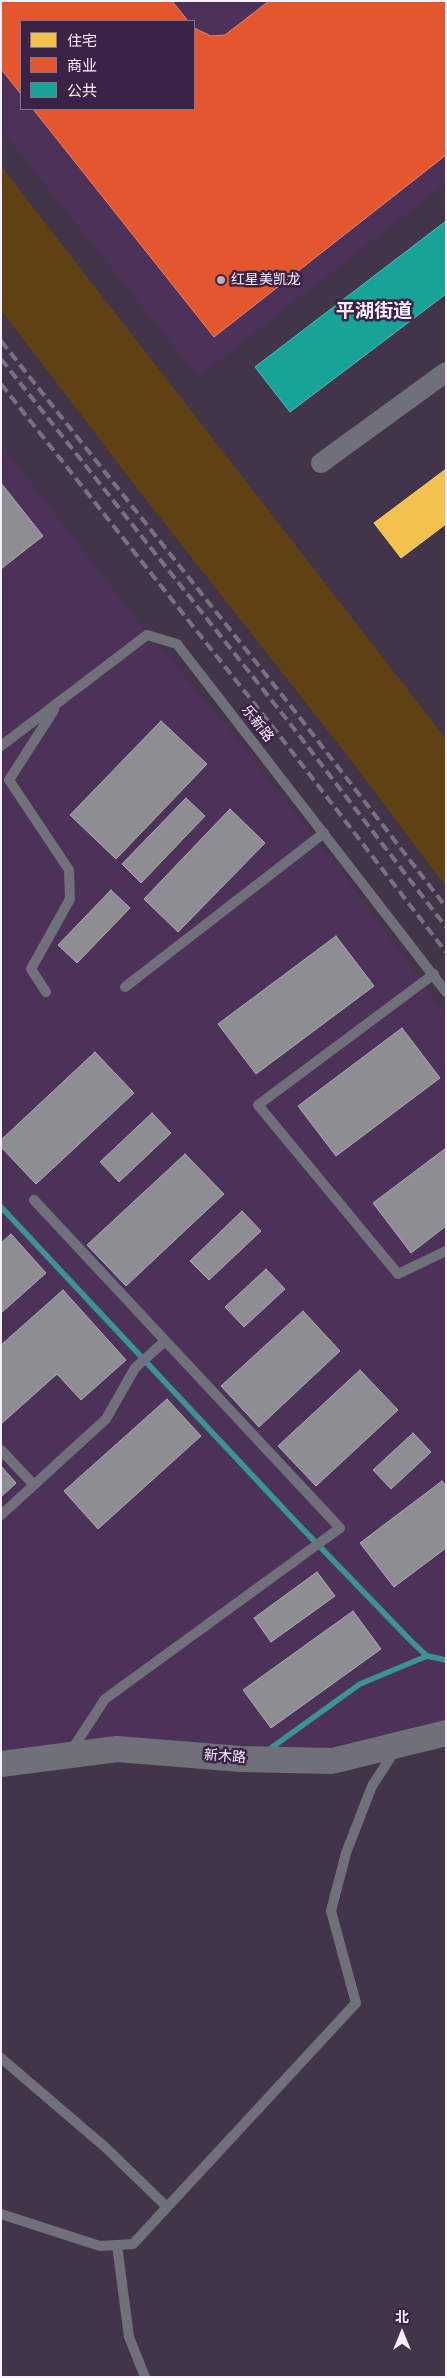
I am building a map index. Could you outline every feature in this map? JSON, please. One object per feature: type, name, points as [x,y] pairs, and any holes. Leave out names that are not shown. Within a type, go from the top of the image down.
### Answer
[{"type":"street","points":[[321,463],[446,372]]},
{"type":"street","name":"新木路","points":[[1,1764],[117,1749],[241,1759],[332,1761],[399,1744],[444,1736]]},
{"type":"lane","name":"乐新路","points":[[1,746],[147,635],[178,644],[446,992]]},
{"type":"lane","points":[[46,992],[31,969],[70,900],[69,870],[9,780],[59,702]]},
{"type":"lane","points":[[125,987],[324,833]]},
{"type":"lane","points":[[434,974],[258,1105],[398,1274],[446,1252]]},
{"type":"lane","points":[[34,1200],[340,1528],[105,1699],[68,1756]]},
{"type":"lane","points":[[1,1515],[106,1419],[135,1368],[165,1341]]},
{"type":"lane","points":[[1,1450],[34,1485]]},
{"type":"lane","points":[[1,2214],[100,2246],[133,2244],[356,2003],[331,1911],[346,1853],[372,1786],[399,1744]]},
{"type":"lane","points":[[1,2058],[105,2147],[167,2207]]},
{"type":"lane","points":[[117,2245],[129,2337],[145,2377]]},
{"type":"shaded area","name":"红星美凯龙","points":[[1,1],[446,1],[446,183],[198,377],[1,130]]},
{"type":"shaded area","points":[[1,166],[446,739],[446,887],[354,764],[140,492],[1,310]]},
{"type":"shaded area","points":[[1,444],[134,616],[240,742],[342,872],[446,1015],[446,1722],[331,1750],[1,1754]]},
{"type":"building: 住宅","points":[[446,469],[446,524],[401,558],[374,523]]},
{"type":"building: 商业","points":[[1,1],[172,1],[187,20],[20,20],[20,93],[1,69]]},
{"type":"building: 商业","name":"红星美凯龙","points":[[269,1],[446,1],[446,155],[214,337],[34,110],[195,110],[195,28],[211,36],[225,35]]},
{"type":"building: 公共","points":[[446,221],[446,294],[290,412],[255,367]]},
{"type":"building: 工业","points":[[1,483],[43,536],[1,569]]},
{"type":"building: 工业","points":[[161,721],[207,764],[116,859],[70,815]]},
{"type":"building: 工业","points":[[186,798],[205,816],[141,883],[122,864]]},
{"type":"building: 工业","points":[[230,809],[265,843],[178,932],[144,899]]},
{"type":"building: 工业","points":[[111,890],[130,908],[77,963],[58,945]]},
{"type":"building: 工业","points":[[336,936],[374,986],[256,1074],[218,1024]]},
{"type":"building: 工业","points":[[402,1028],[440,1078],[336,1156],[298,1106]]},
{"type":"building: 工业","points":[[95,1052],[134,1093],[36,1184],[1,1147],[1,1140]]},
{"type":"building: 工业","points":[[152,1113],[171,1133],[119,1182],[100,1162]]},
{"type":"building: 工业","points":[[446,1148],[446,1226],[411,1253],[373,1203]]},
{"type":"building: 工业","points":[[185,1154],[224,1194],[126,1286],[87,1245]]},
{"type":"building: 工业","points":[[242,1211],[261,1231],[209,1280],[190,1261]]},
{"type":"building: 工业","points":[[11,1234],[46,1273],[1,1313],[1,1243]]},
{"type":"building: 工业","points":[[266,1269],[285,1289],[244,1327],[225,1307]]},
{"type":"building: 工业","points":[[63,1290],[126,1360],[81,1400],[57,1374],[1,1424],[1,1345]]},
{"type":"building: 工业","points":[[303,1311],[340,1351],[259,1427],[221,1386]]},
{"type":"building: 工业","points":[[360,1370],[398,1410],[316,1486],[278,1446]]},
{"type":"building: 工业","points":[[167,1399],[201,1436],[98,1529],[64,1491]]},
{"type":"building: 工业","points":[[413,1433],[431,1452],[391,1489],[373,1470]]},
{"type":"building: 工业","points":[[1,1466],[16,1483],[1,1497]]},
{"type":"building: 工业","points":[[442,1481],[446,1486],[446,1548],[394,1587],[360,1543]]},
{"type":"building: 工业","points":[[317,1572],[335,1596],[271,1642],[254,1618]]},
{"type":"building: 工业","points":[[353,1611],[381,1649],[271,1728],[243,1690]]},
{"type":"waterway","points":[[1,1207],[296,1522],[412,1642],[427,1656],[446,1660]]},
{"type":"waterway","points":[[271,1748],[360,1684],[427,1656]]},
{"type":"railway","points":[[1,341],[297,714],[446,907]]},
{"type":"railway","points":[[1,359],[288,721],[446,927]]},
{"type":"railway","points":[[1,384],[276,731],[446,952]]},
{"type":"place","name":"红星美凯龙","points":[[221,280]]},
{"type":"district","name":"平湖街道","points":[[374,312]]}]
